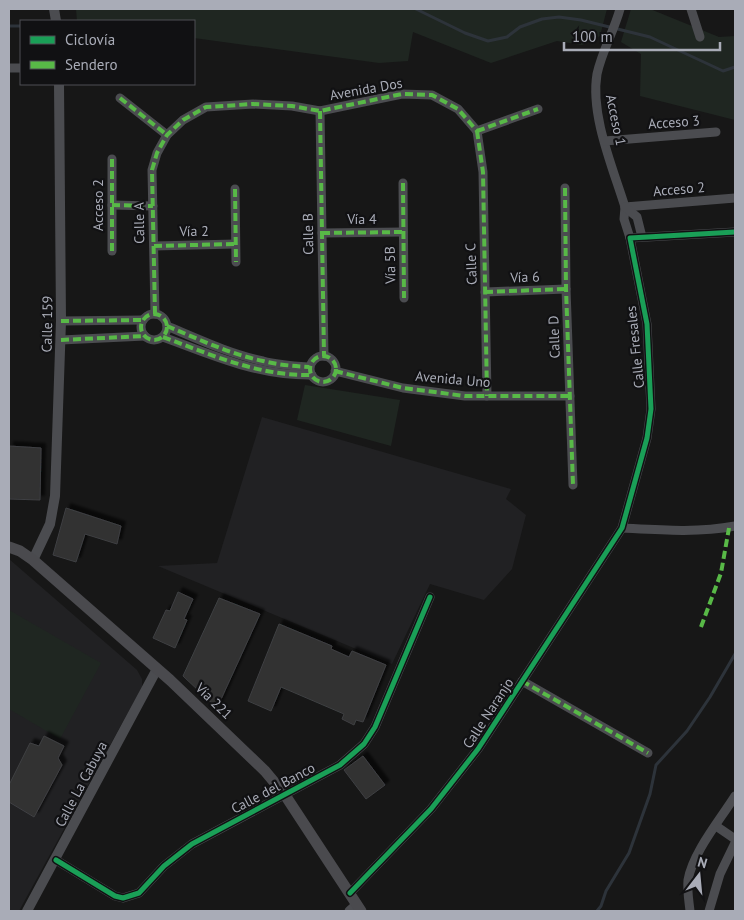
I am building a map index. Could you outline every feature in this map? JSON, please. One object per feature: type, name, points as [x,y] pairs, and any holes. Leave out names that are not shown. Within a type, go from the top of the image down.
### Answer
[{"type":"main road","name":"Vía 221","points":[[9,547],[20,551],[33,560],[157,669],[266,771],[285,794],[350,893],[356,909]]},
{"type":"street","points":[[691,9],[700,36]]},
{"type":"street","name":"Acceso 1","points":[[619,11],[599,66],[596,90],[598,115],[625,207],[624,219],[630,238]]},
{"type":"street","name":"Calle 159","points":[[33,560],[50,524],[55,496],[61,340],[58,85]]},
{"type":"street","name":"Avenida Dos","points":[[168,135],[183,120],[206,107],[253,104],[292,106],[320,112],[402,94],[432,95],[458,109],[477,131]]},
{"type":"street","points":[[120,98],[168,135]]},
{"type":"street","points":[[477,131],[538,109]]},
{"type":"street","name":"Calle B","points":[[320,112],[324,356]]},
{"type":"street","name":"Calle C","points":[[477,131],[483,172],[487,396]]},
{"type":"street","name":"Acceso 3","points":[[605,141],[716,132]]},
{"type":"street","name":"Calle A","points":[[155,314],[152,170],[157,153],[168,135]]},
{"type":"street","name":"Acceso 2","points":[[112,159],[112,250]]},
{"type":"street","name":"Vía 5B","points":[[403,183],[404,298]]},
{"type":"street","name":"Calle D","points":[[565,188],[566,289],[573,484]]},
{"type":"street","points":[[235,189],[236,262]]},
{"type":"street","name":"Acceso 2","points":[[625,207],[735,198]]},
{"type":"street","points":[[112,205],[153,206]]},
{"type":"street","name":"Acceso 1","points":[[625,207],[637,217],[642,237]]},
{"type":"street","name":"Vía 4","points":[[322,233],[403,232]]},
{"type":"street","points":[[630,238],[735,232]]},
{"type":"street","name":"Calle Fresales","points":[[622,528],[647,438],[651,409],[647,324],[630,238]]},
{"type":"street","name":"Vía 2","points":[[154,246],[235,244]]},
{"type":"street","name":"Vía 6","points":[[485,292],[566,289]]},
{"type":"street","points":[[145,336],[141,325],[143,320],[148,315],[155,314],[165,320],[167,326],[163,337]]},
{"type":"street","points":[[61,322],[143,320]]},
{"type":"street","points":[[167,326],[226,350],[262,361],[310,371],[317,380],[322,382],[332,378],[335,371],[334,362],[330,357],[317,357],[312,361],[310,371]]},
{"type":"street","points":[[61,340],[145,336],[154,340],[163,337],[241,366],[265,372],[295,375],[310,371]]},
{"type":"street","name":"Avenida Uno","points":[[335,371],[403,388],[465,396],[570,396]]},
{"type":"street","points":[[622,528],[707,531],[735,526]]},
{"type":"street","name":"Calle Naranjo","points":[[350,893],[431,810],[478,750],[622,528]]},
{"type":"street","name":"Calle del Banco","points":[[56,860],[115,896],[123,898],[131,896],[139,893],[164,866],[192,844],[340,765],[364,744],[375,726],[389,697],[430,597]]},
{"type":"street","name":"Calle La Cabuya","points":[[27,911],[157,669]]},
{"type":"street","points":[[522,681],[648,753]]},
{"type":"street","points":[[690,911],[688,880],[696,858],[735,796]]},
{"type":"street","points":[[716,826],[735,839]]},
{"type":"street","points":[[709,911],[720,874],[735,843]]},
{"type":"shaded area","points":[[76,9],[607,9],[600,36],[582,45],[557,41],[491,63],[413,32],[408,61],[379,63],[195,38],[195,20],[77,20]]},
{"type":"shaded area","points":[[631,9],[650,9],[719,37],[735,36],[735,120],[640,96],[641,54],[621,42]]},
{"type":"shaded area","points":[[305,385],[400,400],[391,446],[297,420]]},
{"type":"shaded area","points":[[262,417],[511,489],[506,499],[526,515],[512,569],[484,600],[430,584],[392,664],[158,566],[217,563]]},
{"type":"shaded area","points":[[9,559],[137,670],[142,679],[142,687],[19,911],[9,911]]},
{"type":"shaded area","points":[[9,610],[101,663],[60,739],[9,709]]},
{"type":"building","points":[[9,446],[41,448],[40,500],[9,499]]},
{"type":"building","points":[[66,508],[121,526],[117,544],[85,534],[76,562],[53,555]]},
{"type":"building","points":[[178,592],[193,599],[184,619],[187,620],[175,648],[153,638],[166,610],[170,611]]},
{"type":"building","points":[[219,598],[260,614],[217,708],[183,676]]},
{"type":"building","points":[[279,624],[332,646],[331,649],[349,657],[352,651],[386,665],[363,722],[356,720],[354,725],[342,719],[344,714],[281,687],[271,711],[248,701]]},
{"type":"building","points":[[44,736],[64,746],[58,758],[62,765],[34,817],[9,802],[9,785],[30,743],[39,746]]},
{"type":"building","points":[[363,756],[385,785],[366,799],[344,770]]},
{"type":"waterway","points":[[416,9],[465,33],[488,41],[507,37],[520,27],[542,19],[559,17],[581,20],[650,37],[723,71],[735,67]]},
{"type":"waterway","points":[[9,26],[20,26]]},
{"type":"waterway","points":[[597,911],[601,906],[606,891],[629,853],[650,794],[656,765],[687,731],[710,697],[735,654]]},
{"type":"marked path","points":[[155,314],[152,170],[157,153],[167,135],[183,120],[206,107],[253,104],[292,106],[320,111],[402,94],[432,95],[458,109],[477,131]]},
{"type":"marked path","points":[[120,98],[167,135]]},
{"type":"marked path","points":[[477,131],[538,109]]},
{"type":"marked path","points":[[320,111],[324,356]]},
{"type":"marked path","points":[[477,131],[483,172],[487,396]]},
{"type":"marked path","points":[[112,159],[112,251]]},
{"type":"marked path","points":[[403,183],[404,298]]},
{"type":"marked path","points":[[565,188],[566,289],[573,485]]},
{"type":"marked path","points":[[235,189],[236,262]]},
{"type":"marked path","points":[[112,205],[153,206]]},
{"type":"marked path","points":[[322,233],[403,232]]},
{"type":"marked path","points":[[154,246],[235,244]]},
{"type":"marked path","points":[[485,292],[566,289]]},
{"type":"marked path","points":[[154,314],[163,318],[167,327],[163,336],[154,340],[145,336],[141,327],[145,318],[154,314]]},
{"type":"marked path","points":[[61,321],[143,320]]},
{"type":"marked path","points":[[167,326],[214,346],[251,358],[309,367]]},
{"type":"marked path","points":[[61,340],[145,336]]},
{"type":"marked path","points":[[163,337],[217,357],[254,368],[273,372],[312,375]]},
{"type":"marked path","points":[[323,356],[332,360],[336,369],[332,378],[323,382],[314,378],[310,369],[314,360],[323,356]]},
{"type":"marked path","points":[[335,371],[403,388],[465,396],[570,396]]},
{"type":"marked path","points":[[701,627],[721,573],[729,528]]},
{"type":"marked path","points":[[522,681],[648,753]]},
{"type":"cycle path","points":[[350,893],[431,809],[478,749],[622,528],[647,438],[651,409],[647,324],[630,238],[735,232]]},
{"type":"cycle path","points":[[56,860],[115,896],[123,898],[139,893],[164,866],[192,844],[340,765],[364,744],[375,727],[430,597]]}]
